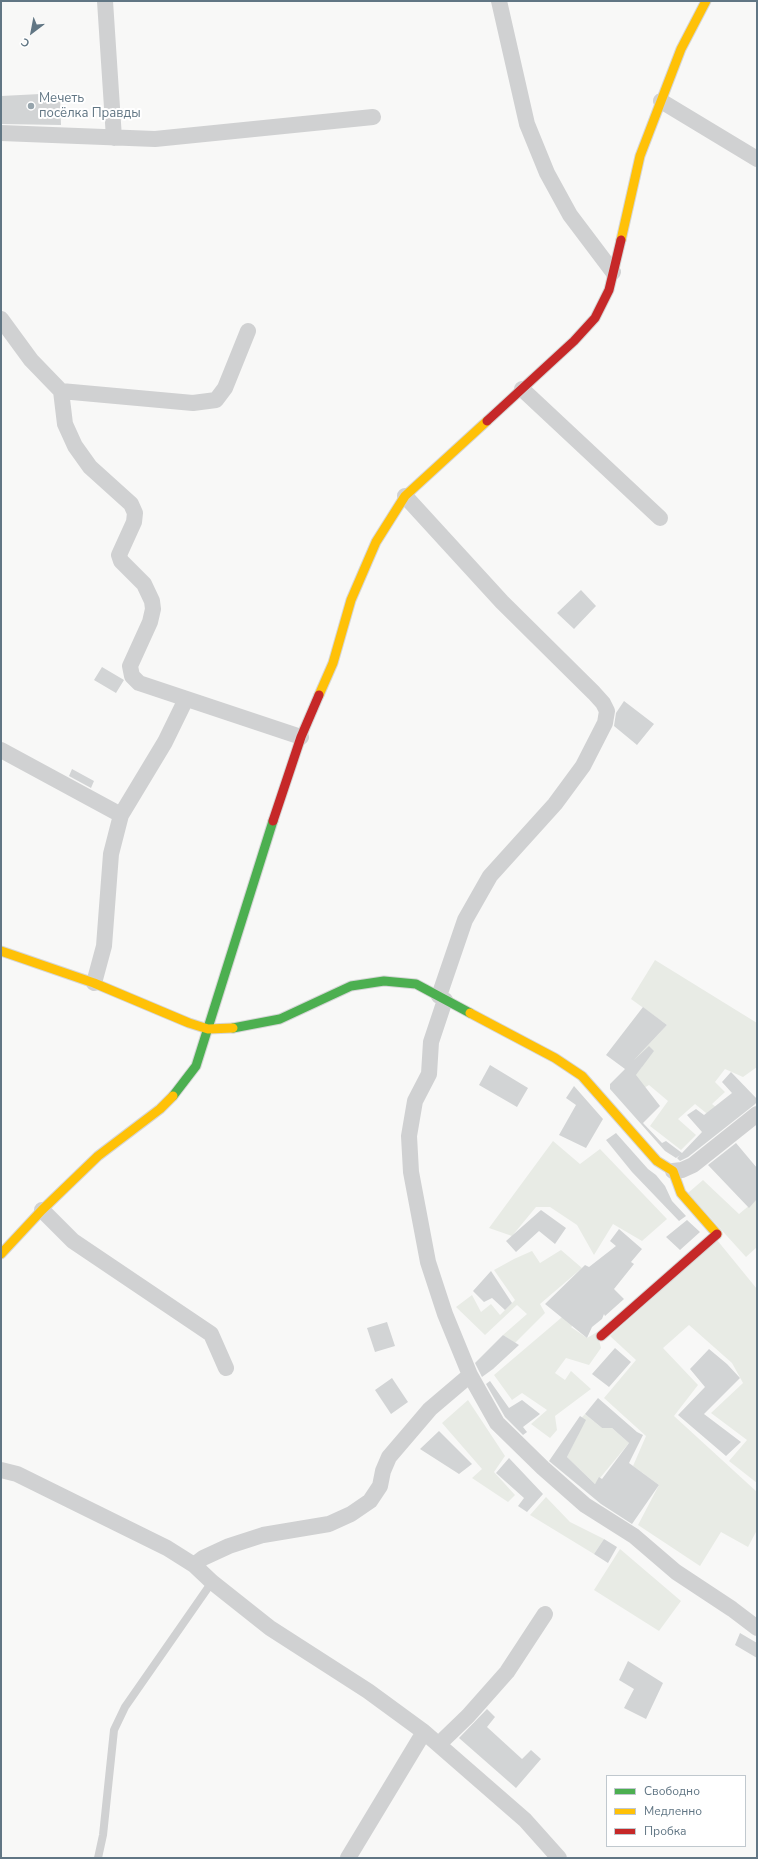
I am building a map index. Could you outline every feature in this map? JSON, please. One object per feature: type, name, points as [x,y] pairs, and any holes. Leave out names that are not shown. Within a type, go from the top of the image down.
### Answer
[{"type":"street","points":[[105,1],[114,138]]},
{"type":"street","points":[[499,1],[527,124],[547,173],[570,215],[613,272]]},
{"type":"street","points":[[1,1254],[42,1210],[98,1156],[160,1109],[179,1090],[196,1066],[256,870],[301,737],[333,663],[351,600],[373,549],[405,496],[522,389],[595,318],[609,290],[640,156],[680,49],[706,1]]},
{"type":"street","points":[[661,101],[757,159]]},
{"type":"street","points":[[1,134],[155,138],[373,117]]},
{"type":"street","points":[[1,319],[31,360],[61,391],[65,424],[75,446],[90,467],[131,504],[135,513],[134,522],[119,555],[122,562],[144,584],[152,601],[153,609],[150,622],[130,666],[132,676],[139,683],[301,737]]},
{"type":"street","points":[[61,391],[194,403],[216,400],[225,388],[248,331]]},
{"type":"street","points":[[522,389],[660,518]]},
{"type":"street","points":[[405,496],[502,602],[594,693],[603,703],[607,711],[605,723],[583,766],[555,804],[490,876],[465,920],[442,998],[431,1042],[429,1074],[416,1101],[409,1136],[413,1188],[428,1262],[445,1314],[470,1375],[498,1423],[549,1474],[585,1505],[634,1536],[676,1572],[732,1609],[757,1628]]},
{"type":"street","points":[[94,983],[104,946],[112,854],[121,815],[165,742],[186,699]]},
{"type":"street","points":[[1,750],[121,815]]},
{"type":"street","points":[[1,951],[94,983],[189,1023],[208,1029],[234,1028],[280,1019],[351,986],[384,981],[416,984],[555,1058],[582,1076],[657,1161],[673,1171],[681,1193],[718,1233],[601,1336]]},
{"type":"street","points":[[673,1171],[682,1170],[693,1165],[757,1114]]},
{"type":"street","points":[[42,1210],[73,1242],[211,1334],[226,1368]]},
{"type":"street","points":[[194,1565],[203,1558],[229,1546],[263,1535],[329,1524],[357,1510],[370,1501],[380,1486],[383,1471],[389,1457],[430,1409],[470,1375]]},
{"type":"street","points":[[1,1470],[17,1474],[160,1544],[194,1565],[212,1582],[270,1628],[368,1691],[439,1744],[525,1820],[559,1858]]},
{"type":"street","points":[[439,1744],[468,1716],[507,1672],[545,1614]]},
{"type":"street","points":[[348,1858],[424,1732]]},
{"type":"lane","points":[[98,1858],[103,1835],[114,1730],[125,1706],[212,1582]]},
{"type":"shaded area","points":[[655,960],[757,1023],[757,1067],[743,1077],[725,1069],[715,1082],[725,1092],[712,1104],[720,1110],[711,1117],[695,1104],[678,1119],[696,1135],[681,1150],[650,1126],[668,1101],[649,1085],[637,1092],[628,1085],[642,1067],[634,1060],[667,1025],[631,999]]},
{"type":"shaded area","points":[[553,1141],[580,1164],[600,1149],[667,1219],[642,1241],[613,1224],[594,1255],[577,1225],[550,1207],[536,1207],[512,1236],[489,1228]]},
{"type":"shaded area","points":[[703,1180],[739,1214],[757,1199],[757,1247],[746,1257],[688,1193]]},
{"type":"shaded area","points":[[717,1240],[757,1289],[757,1483],[729,1461],[747,1440],[711,1413],[743,1383],[732,1363],[689,1325],[663,1348],[698,1385],[674,1416],[757,1492],[757,1530],[748,1547],[721,1532],[700,1566],[638,1525],[659,1485],[633,1466],[646,1436],[604,1398],[636,1360],[610,1336]]},
{"type":"shaded area","points":[[561,1250],[582,1268],[540,1304],[545,1313],[515,1343],[503,1335],[527,1314],[517,1305],[485,1335],[456,1307],[472,1295],[481,1312],[491,1304],[500,1315],[515,1300],[494,1270],[532,1251],[540,1263]]},
{"type":"shaded area","points":[[597,1282],[584,1318],[571,1327],[587,1338],[597,1332],[601,1348],[589,1365],[566,1358],[555,1373],[565,1380],[571,1371],[591,1389],[555,1416],[557,1430],[550,1438],[531,1424],[547,1410],[522,1393],[512,1400],[494,1375],[561,1318]]},
{"type":"shaded area","points":[[468,1400],[505,1456],[494,1472],[515,1495],[508,1502],[472,1478],[482,1469],[442,1423]]},
{"type":"shaded area","points":[[585,1414],[602,1428],[612,1428],[629,1443],[595,1484],[567,1457],[578,1435],[572,1428]]},
{"type":"shaded area","points":[[546,1497],[570,1522],[604,1539],[594,1554],[530,1515]]},
{"type":"shaded area","points":[[620,1549],[681,1601],[659,1631],[594,1590]]},
{"type":"building","name":"Мечеть посёлка Правды","points":[[60,93],[61,125],[1,124],[1,96]]},
{"type":"building","points":[[581,590],[596,606],[574,629],[557,613]]},
{"type":"building","points":[[102,667],[124,680],[116,693],[94,680]]},
{"type":"building","points":[[624,701],[654,724],[637,745],[614,726],[616,713]]},
{"type":"building","points":[[72,769],[94,781],[91,788],[69,776]]},
{"type":"building","points":[[643,1007],[667,1025],[634,1060],[649,1046],[654,1051],[636,1075],[660,1106],[643,1123],[662,1143],[666,1141],[682,1153],[702,1132],[687,1115],[696,1109],[704,1115],[732,1093],[722,1082],[731,1072],[757,1099],[757,1102],[754,1105],[688,1157],[680,1161],[677,1158],[680,1155],[676,1158],[665,1151],[610,1089],[610,1084],[625,1069],[606,1055]]},
{"type":"building","points":[[490,1065],[528,1088],[517,1107],[479,1085]]},
{"type":"building","points":[[574,1086],[603,1119],[586,1148],[559,1135],[576,1105],[566,1098]]},
{"type":"building","points":[[616,1133],[648,1169],[656,1175],[665,1186],[672,1201],[686,1216],[679,1221],[632,1172],[606,1140]]},
{"type":"building","points":[[736,1143],[757,1168],[757,1199],[749,1208],[708,1165]]},
{"type":"building","points":[[541,1210],[566,1228],[555,1244],[539,1231],[516,1252],[506,1241]]},
{"type":"building","points":[[687,1220],[700,1232],[680,1250],[666,1237]]},
{"type":"building","points":[[619,1229],[642,1249],[631,1262],[634,1264],[614,1289],[624,1299],[605,1316],[604,1314],[602,1319],[592,1327],[587,1338],[545,1304],[585,1265],[589,1267],[616,1246],[610,1241]]},
{"type":"building","points":[[491,1271],[512,1303],[505,1310],[492,1298],[484,1302],[473,1291]]},
{"type":"building","points":[[387,1322],[395,1346],[375,1352],[367,1328]]},
{"type":"building","points":[[503,1335],[519,1345],[482,1377],[475,1363]]},
{"type":"building","points":[[615,1348],[631,1362],[609,1387],[592,1374]]},
{"type":"building","points":[[709,1349],[727,1364],[740,1378],[704,1414],[741,1442],[726,1456],[678,1415],[705,1387],[690,1369]]},
{"type":"building","points":[[392,1378],[408,1402],[391,1414],[375,1390]]},
{"type":"building","points":[[490,1381],[509,1408],[522,1400],[540,1414],[523,1427],[527,1432],[523,1435],[505,1417],[486,1384]]},
{"type":"building","points":[[598,1398],[637,1432],[643,1435],[629,1463],[659,1485],[632,1524],[601,1504],[549,1461],[580,1416],[586,1420],[567,1457],[595,1484],[599,1477],[602,1479],[629,1443],[612,1428],[602,1428],[585,1414]]},
{"type":"building","points":[[439,1431],[472,1464],[459,1474],[420,1449]]},
{"type":"building","points":[[509,1458],[543,1494],[527,1512],[518,1506],[524,1498],[496,1473]]},
{"type":"building","points":[[604,1539],[617,1547],[608,1563],[594,1554]]},
{"type":"building","points":[[740,1633],[757,1643],[757,1658],[735,1645]]},
{"type":"building","points":[[628,1661],[663,1683],[646,1719],[624,1708],[634,1689],[619,1680]]},
{"type":"building","points":[[487,1709],[495,1717],[487,1727],[522,1759],[531,1750],[541,1759],[516,1788],[459,1738]]},
{"type":"traffic: fast","points":[[173,1096],[196,1066],[273,821]]},
{"type":"traffic: fast","points":[[233,1028],[280,1019],[351,986],[384,981],[416,984],[470,1013]]},
{"type":"traffic: slow","points":[[621,240],[640,156],[681,49],[706,1]]},
{"type":"traffic: slow","points":[[319,695],[333,663],[351,600],[376,542],[405,496],[487,421]]},
{"type":"traffic: slow","points":[[1,951],[94,983],[189,1023],[208,1029],[233,1028]]},
{"type":"traffic: slow","points":[[470,1013],[555,1058],[582,1076],[657,1161],[673,1171],[681,1193],[717,1234]]},
{"type":"traffic: slow","points":[[1,1254],[42,1210],[98,1156],[160,1109],[173,1096]]},
{"type":"traffic: jam","points":[[487,421],[574,341],[595,318],[609,290],[621,240]]},
{"type":"traffic: jam","points":[[273,821],[301,737],[319,695]]},
{"type":"traffic: jam","points":[[601,1336],[717,1234]]},
{"type":"place","name":"Мечеть посёлка Правды","points":[[31,106]]}]
